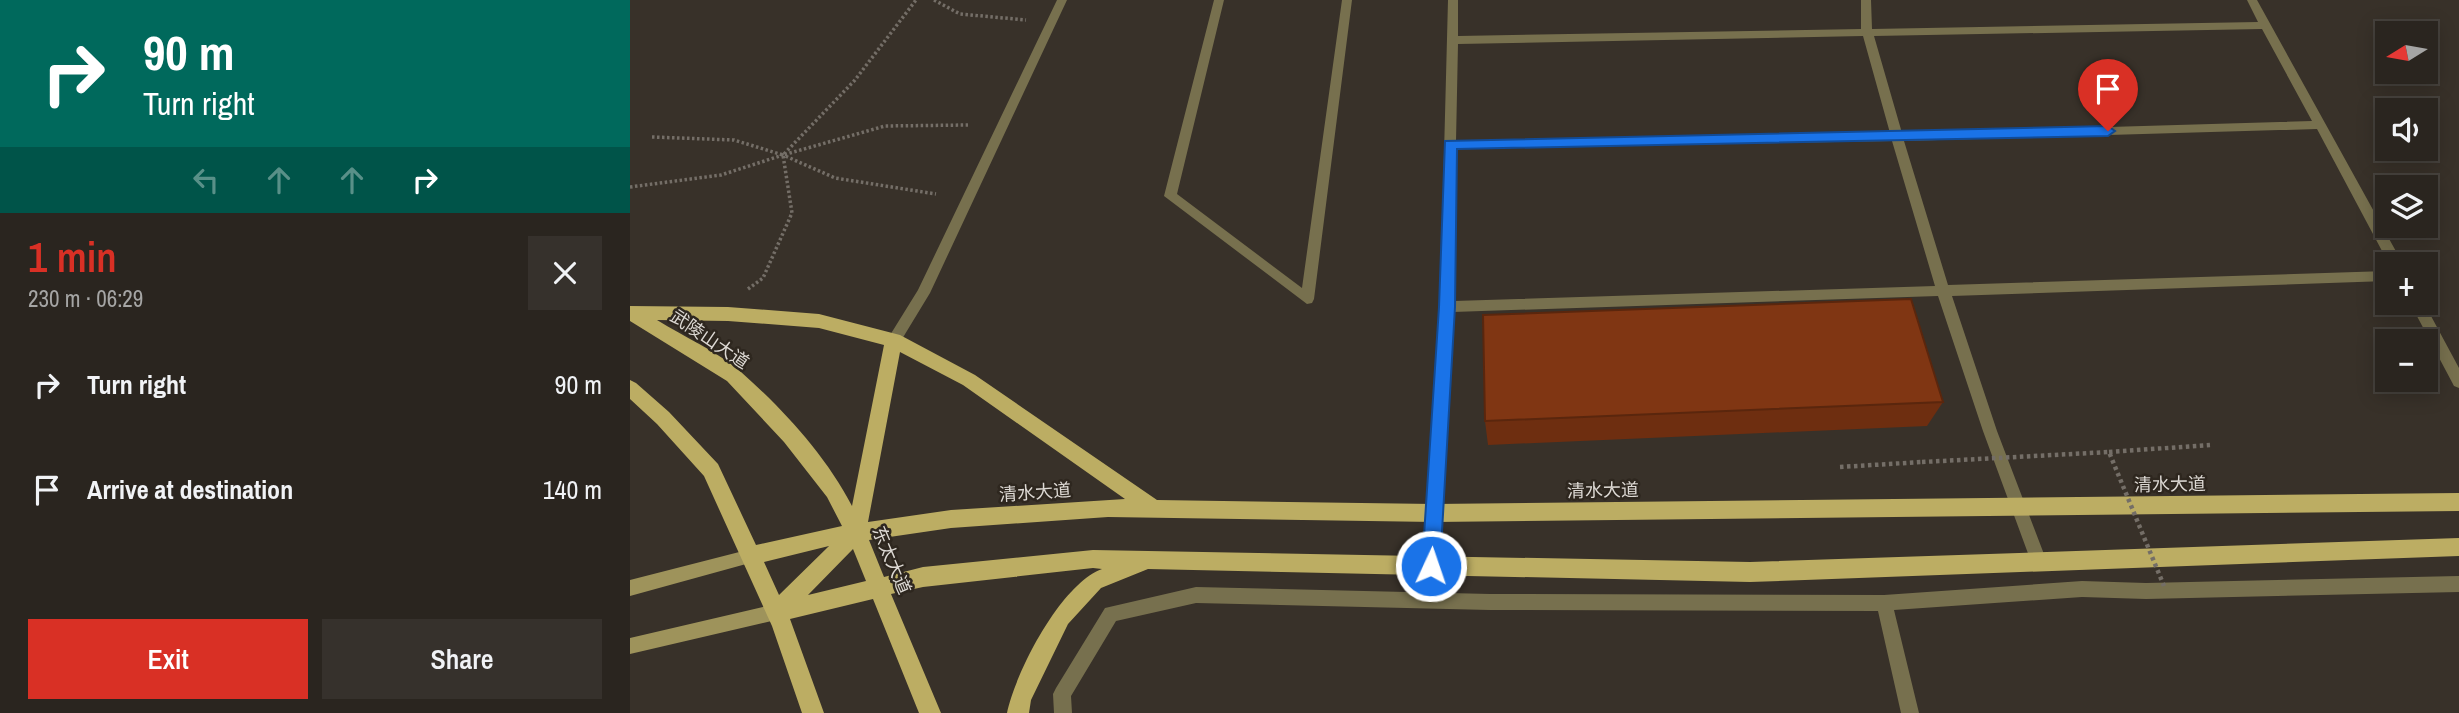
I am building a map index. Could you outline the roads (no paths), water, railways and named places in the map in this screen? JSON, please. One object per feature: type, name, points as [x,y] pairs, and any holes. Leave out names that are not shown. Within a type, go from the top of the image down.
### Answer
[{"type":"main road","points":[[630,312],[728,314],[820,321],[894,340],[969,380],[1154,509]]},
{"type":"main road","name":"武陵山大道","points":[[630,312],[733,376],[791,436]]},
{"type":"main road","points":[[776,612],[856,533],[894,340]]},
{"type":"main road","points":[[630,388],[663,418],[711,471],[776,612],[813,713]]},
{"type":"main road","name":"东太大道","points":[[791,436],[834,491],[856,533],[930,713]]},
{"type":"main road","name":"清水大道","points":[[751,556],[856,533],[951,519],[1108,509],[1434,513],[2459,502]]},
{"type":"main road","points":[[630,646],[923,577],[1093,559],[1750,572],[2459,547]]},
{"type":"main road","points":[[630,588],[751,556]]},
{"type":"main road","points":[[1017,713],[1021,698],[1061,617],[1094,581],[1150,560]]},
{"type":"street","points":[[894,340],[923,293],[1062,0]]},
{"type":"street","points":[[1219,0],[1170,196],[1307,299],[1347,0]]},
{"type":"street","points":[[1431,566],[1447,307],[1453,0]]},
{"type":"street","points":[[1867,0],[1867,32],[1942,291],[2039,562]]},
{"type":"street","points":[[2252,0],[2389,252]]},
{"type":"street","points":[[1452,40],[2265,25]]},
{"type":"street","points":[[1450,145],[1897,137],[2320,125]]},
{"type":"street","points":[[1447,307],[2375,276]]},
{"type":"street","points":[[2423,315],[2459,382]]},
{"type":"street","points":[[1063,713],[1062,694],[1111,614],[1196,595],[1504,602],[1884,603],[2082,589],[2146,591],[2459,584]]},
{"type":"street","points":[[1884,603],[1910,713]]}]
